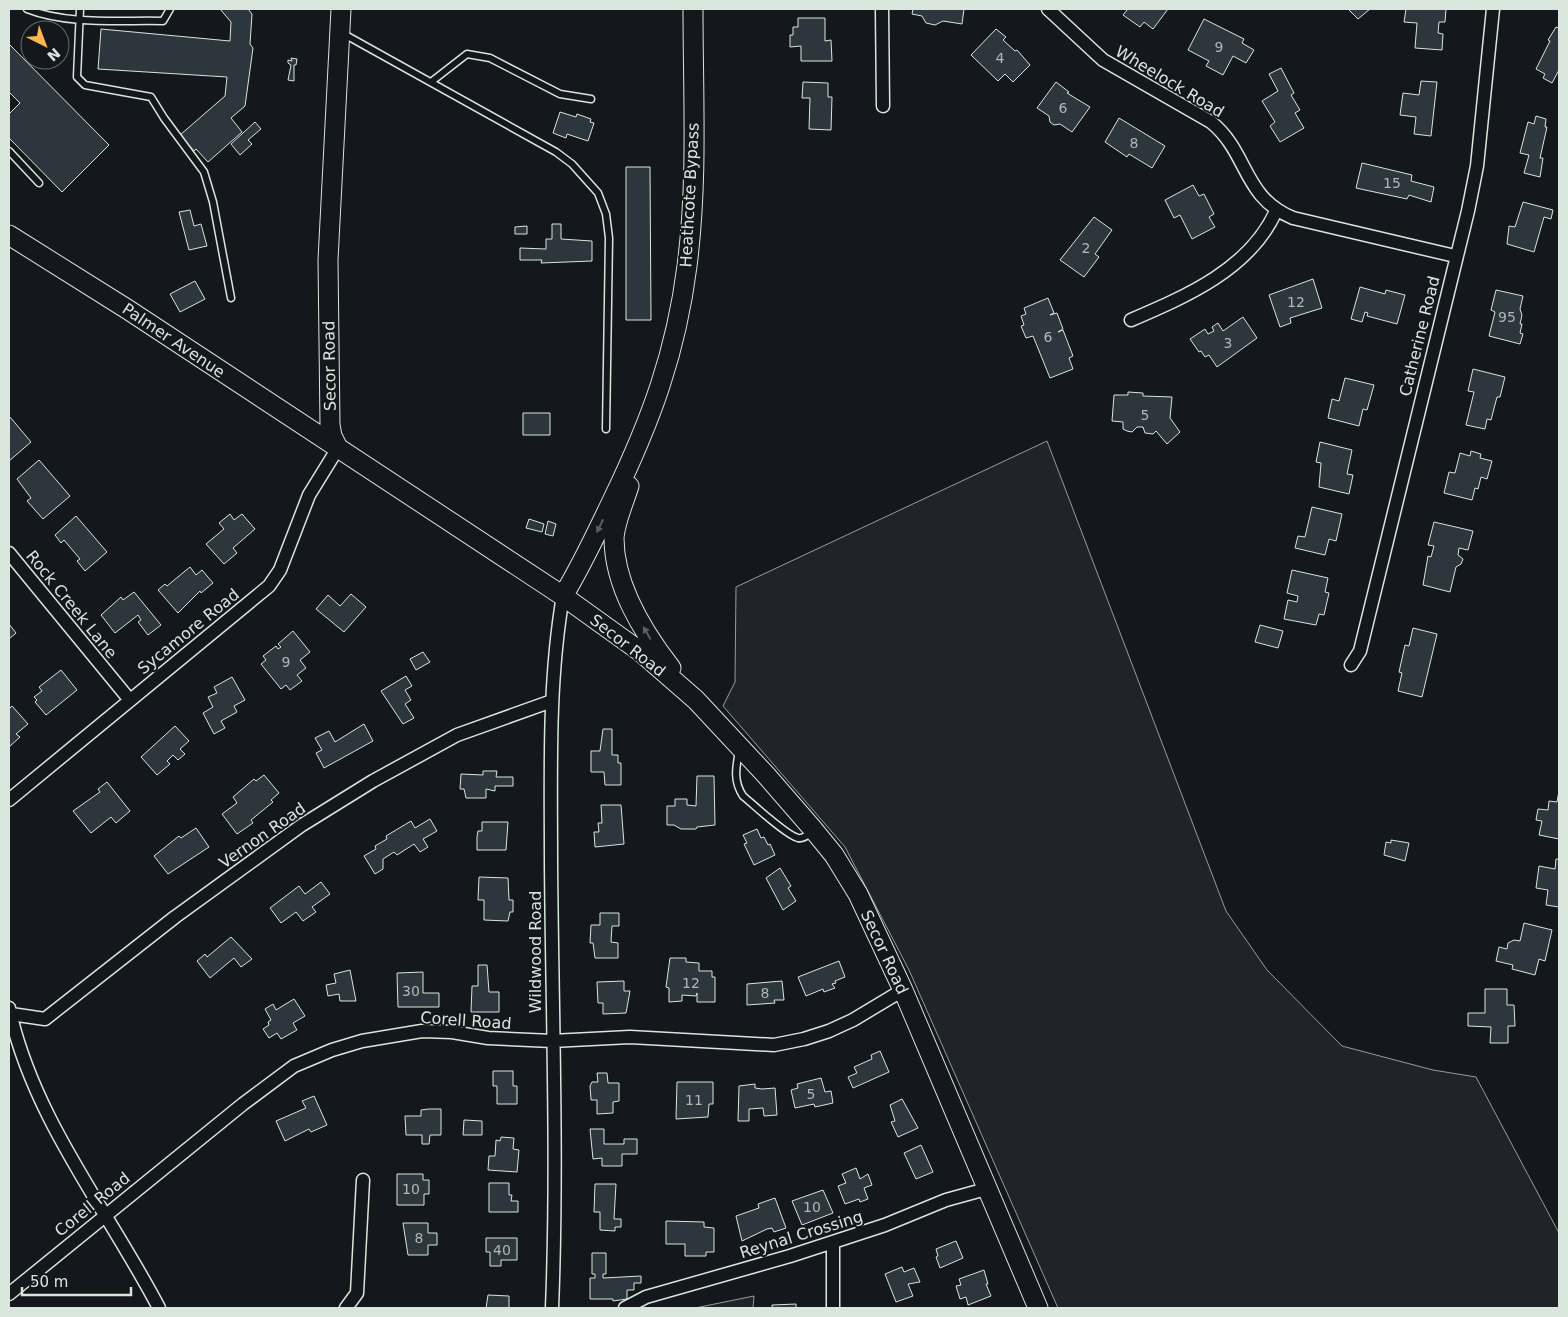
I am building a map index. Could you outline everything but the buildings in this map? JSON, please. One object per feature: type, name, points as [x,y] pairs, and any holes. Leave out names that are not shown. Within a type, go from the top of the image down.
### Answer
[{"type":"main road","name":"Secor Road","points":[[341,9],[328,260],[330,425],[332,436],[338,448],[563,596],[641,652],[696,700],[815,830],[834,855],[858,894],[903,990],[1038,1308]]},
{"type":"main road","name":"Heathcote Bypass","points":[[644,435],[673,344],[687,266],[693,168],[693,9]]},
{"type":"main road","name":"Palmer Avenue","points":[[9,235],[127,308],[338,448]]},
{"type":"main road","points":[[563,596],[582,565],[644,435]]},
{"type":"main road","points":[[644,435],[614,537],[618,570],[629,601],[648,636],[696,700]]},
{"type":"street","points":[[882,9],[883,106]]},
{"type":"street","name":"Wheelock Road","points":[[1048,9],[1103,60],[1211,122],[1221,130],[1265,202],[1276,211],[1293,218],[1455,256]]},
{"type":"street","name":"Catherine Road","points":[[1351,666],[1360,650],[1455,256],[1468,212],[1477,166],[1493,9]]},
{"type":"street","points":[[1131,320],[1215,278],[1240,261],[1268,230],[1276,211]]},
{"type":"street","name":"Sycamore Road","points":[[9,800],[129,699],[269,586],[280,570],[309,495],[338,448]]},
{"type":"street","name":"Rock Creek Lane","points":[[9,552],[129,699]]},
{"type":"street","name":"Wildwood Road","points":[[552,1308],[556,1205],[552,1040],[552,701],[563,596]]},
{"type":"street","name":"Vernon Road","points":[[10,1010],[46,1019],[175,918],[326,811],[457,735],[552,701]]},
{"type":"street","name":"Corell Road","points":[[9,1294],[243,1104],[286,1072],[332,1050],[362,1041],[422,1030],[452,1032],[488,1038],[552,1040],[630,1037],[774,1045],[830,1031],[903,990]]},
{"type":"street","points":[[10,1010],[23,1058],[39,1094],[104,1216],[159,1308]]},
{"type":"street","points":[[346,1308],[357,1293],[363,1180]]},
{"type":"street","name":"Reynal Crossing","points":[[625,1308],[646,1297],[833,1242],[885,1225],[946,1200],[986,1189]]},
{"type":"street","points":[[833,1242],[833,1308]]},
{"type":"lane","points":[[27,9],[43,15],[80,19],[163,21],[170,9]]},
{"type":"lane","points":[[80,9],[77,77],[85,85],[151,97],[164,118],[204,172],[213,202],[231,298]]},
{"type":"lane","points":[[340,32],[556,152],[572,164],[598,193],[606,214],[609,238],[606,429]]},
{"type":"lane","points":[[431,82],[466,54],[490,58],[560,94],[591,99]]},
{"type":"lane","points":[[9,150],[39,183]]},
{"type":"lane","points":[[740,747],[735,773],[738,788],[743,796],[788,833],[798,838],[803,838],[815,830]]},
{"type":"shaded area","points":[[1047,441],[1226,911],[1267,970],[1342,1046],[1433,1070],[1476,1077],[1559,1233],[1559,1308],[1058,1308],[909,970],[845,847],[723,706],[735,682],[736,587]]},
{"type":"shaded area","points":[[754,1296],[753,1308],[695,1308]]}]
